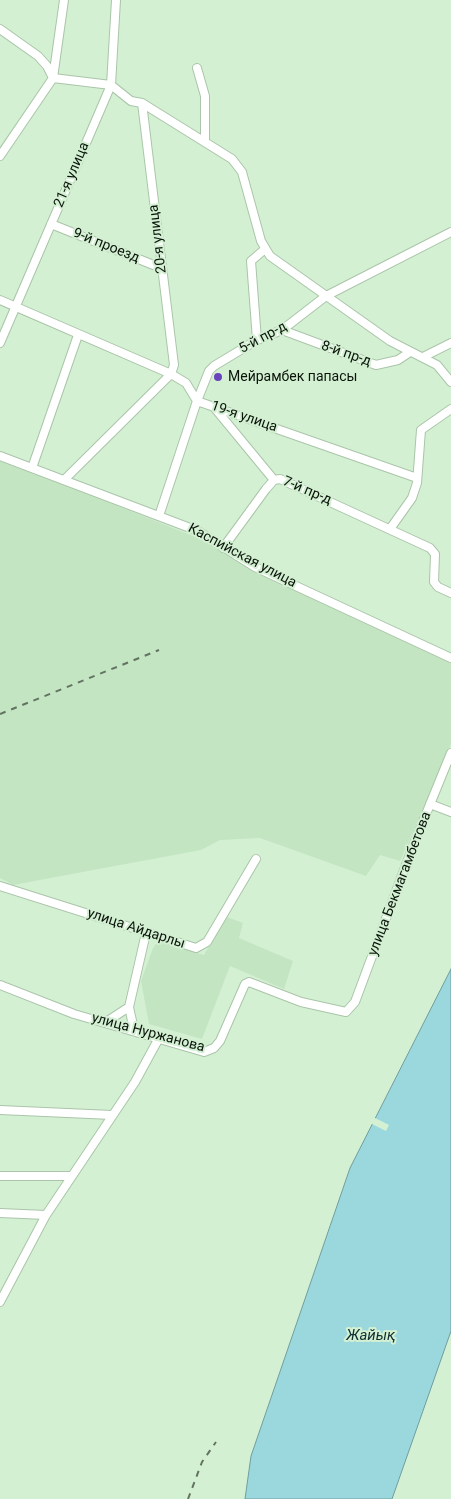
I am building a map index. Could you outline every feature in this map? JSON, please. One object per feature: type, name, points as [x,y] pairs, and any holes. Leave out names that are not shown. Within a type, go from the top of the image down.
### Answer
[{"type":"street","points":[[0,156],[53,78],[64,0]]},
{"type":"street","name":"21-я улица","points":[[0,343],[111,85],[116,0]]},
{"type":"street","points":[[0,29],[38,56],[47,66],[53,78]]},
{"type":"street","points":[[197,68],[205,96],[205,141]]},
{"type":"street","points":[[53,78],[111,85],[131,101],[142,103],[232,159],[242,172],[265,249],[281,266],[390,341],[437,364],[451,382]]},
{"type":"street","name":"20-я улица","points":[[142,103],[160,268],[174,365],[171,374]]},
{"type":"street","name":"9-й проезд","points":[[51,224],[160,268]]},
{"type":"street","name":"5-й пр-д","points":[[159,516],[198,401],[209,372],[214,366],[257,340],[282,330],[326,296],[451,232]]},
{"type":"street","points":[[257,340],[250,261],[265,249]]},
{"type":"street","name":"19-я улица","points":[[0,300],[171,374],[186,383],[198,401],[417,478]]},
{"type":"street","name":"8-й пр-д","points":[[282,330],[376,364],[398,360],[410,352]]},
{"type":"street","points":[[32,468],[78,335]]},
{"type":"street","points":[[423,357],[451,343]]},
{"type":"street","points":[[64,480],[171,374]]},
{"type":"street","points":[[212,405],[274,480]]},
{"type":"street","points":[[451,409],[421,430],[417,478],[412,498],[390,529],[430,548],[435,554],[434,582],[438,587],[451,593]]},
{"type":"street","name":"Каспийская улица","points":[[0,456],[198,531],[255,567],[451,658]]},
{"type":"street","name":"7-й пр-д","points":[[223,548],[274,480],[280,479],[390,529]]},
{"type":"street","name":"улица Бекмагамбетова","points":[[346,1012],[355,1002],[430,804],[451,754]]},
{"type":"street","points":[[430,804],[451,812]]},
{"type":"street","name":"улица Айдарлы","points":[[0,886],[196,948],[208,942],[256,859]]},
{"type":"street","points":[[134,1030],[130,1007],[146,932]]},
{"type":"street","name":"улица Нуржанова","points":[[0,985],[74,1014],[204,1052],[210,1051],[220,1041],[245,984],[249,982],[301,1002],[346,1012]]},
{"type":"street","points":[[106,1022],[130,1007]]},
{"type":"street","points":[[0,1302],[46,1215],[135,1082],[159,1038]]},
{"type":"street","points":[[0,1110],[112,1115]]},
{"type":"street","points":[[0,1176],[71,1176]]},
{"type":"street","points":[[0,1214],[46,1215]]},
{"type":"shaded area","points":[[0,459],[208,542],[253,569],[451,662],[451,744],[400,861],[380,855],[366,876],[260,838],[220,840],[201,850],[13,885],[0,878]]},
{"type":"shaded area","points":[[227,917],[243,923],[239,938],[293,961],[284,989],[230,966],[202,1039],[149,1024],[141,981],[153,948],[158,941],[204,955]]},
{"type":"water","name":"Жайық","points":[[451,969],[451,1331],[392,1499],[245,1499],[251,1456],[350,1168]]},
{"type":"pier","points":[[373,1117],[389,1125],[386,1131],[370,1123]]},
{"type":"railway","points":[[0,714],[159,650]]},
{"type":"railway","points":[[188,1499],[202,1462],[216,1442]]},
{"type":"place","name":"Мейрамбек папасы","points":[[218,377]]}]
